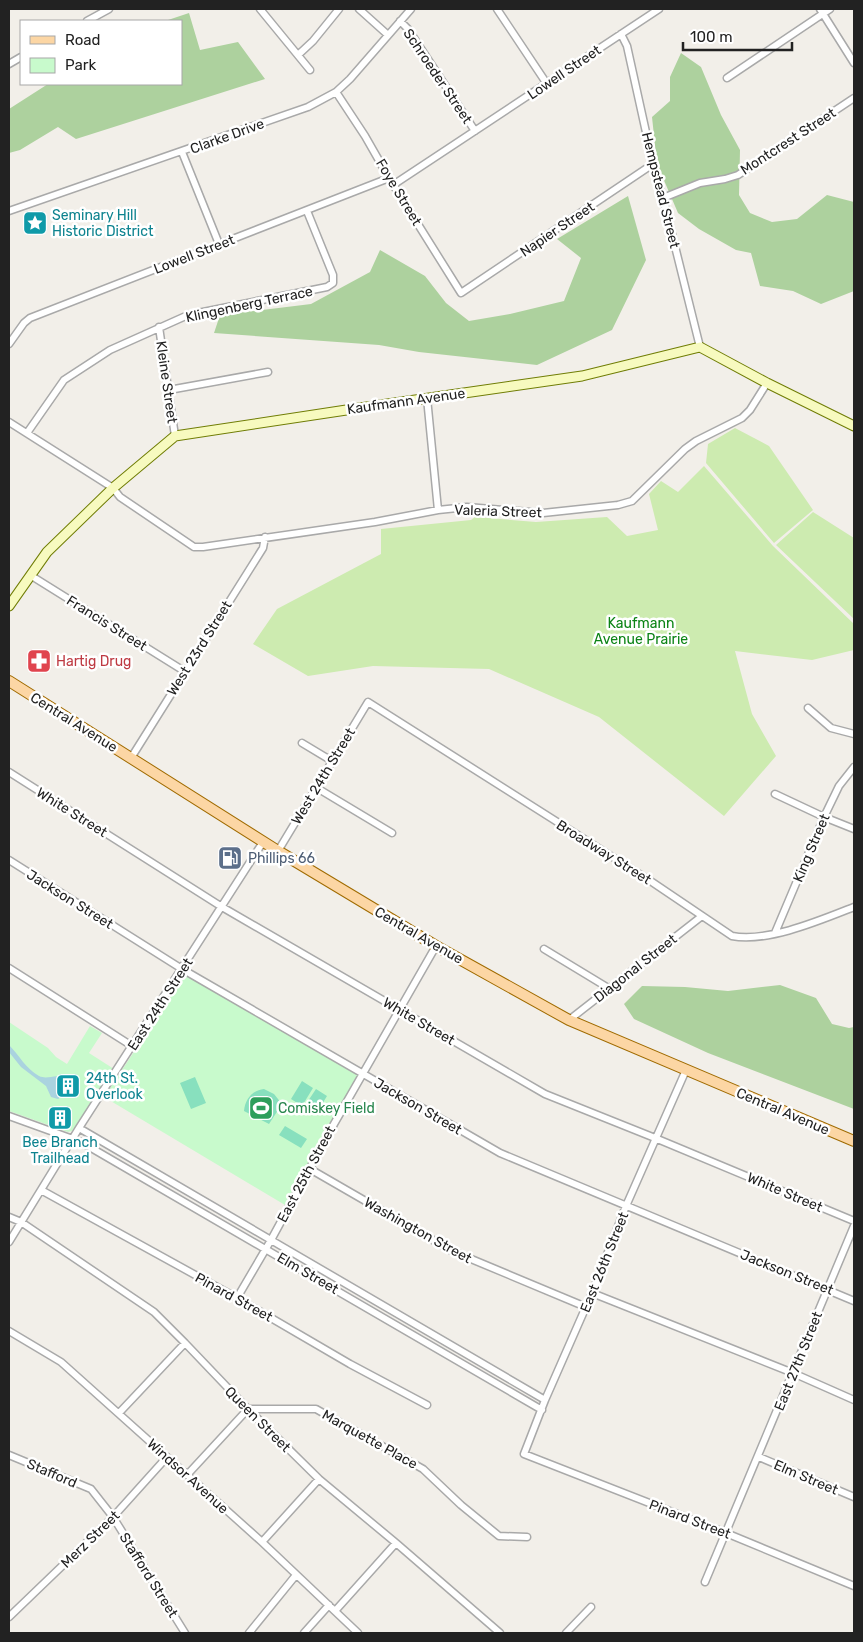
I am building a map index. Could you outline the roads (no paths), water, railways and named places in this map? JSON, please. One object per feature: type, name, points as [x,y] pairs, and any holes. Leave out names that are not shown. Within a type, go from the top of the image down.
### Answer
[{"type":"main road","points":[[700,347],[854,426]]},
{"type":"main road","name":"Kaufmann Avenue","points":[[175,436],[582,376],[700,347]]},
{"type":"main road","points":[[9,606],[12,593],[47,552],[113,488],[175,436]]},
{"type":"main road","name":"Central Avenue","points":[[9,681],[263,842],[436,946],[569,1020],[854,1141]]},
{"type":"street","points":[[89,20],[110,9]]},
{"type":"street","points":[[260,9],[310,70]]},
{"type":"street","points":[[298,54],[313,41],[339,9]]},
{"type":"street","points":[[358,9],[388,35]]},
{"type":"street","name":"Clarke Drive","points":[[9,211],[308,107],[336,92],[411,9]]},
{"type":"street","points":[[497,9],[547,84]]},
{"type":"street","name":"Lowell Street","points":[[394,185],[659,9]]},
{"type":"street","points":[[727,78],[822,11],[830,9]]},
{"type":"street","points":[[822,11],[854,63]]},
{"type":"street","name":"Schroeder Street","points":[[400,21],[408,29],[475,131]]},
{"type":"street","name":"Hempstead Street","points":[[621,34],[627,46],[652,164],[663,198],[700,347]]},
{"type":"street","points":[[9,64],[20,58]]},
{"type":"street","name":"Foye Street","points":[[336,92],[461,293]]},
{"type":"street","name":"Montcrest Street","points":[[663,198],[700,183],[738,175],[854,98]]},
{"type":"street","points":[[182,152],[219,244]]},
{"type":"street","name":"Napier Street","points":[[461,293],[652,164]]},
{"type":"street","name":"Lowell Street","points":[[9,344],[24,323],[30,318],[389,178]]},
{"type":"street","name":"Klingenberg Terrace","points":[[27,433],[64,380],[110,350],[188,315],[327,287],[333,283],[333,275],[307,211]]},
{"type":"street","name":"Kleine Street","points":[[159,327],[175,436]]},
{"type":"street","points":[[169,390],[268,372]]},
{"type":"street","name":"Valeria Street","points":[[9,422],[113,488],[120,497],[194,547],[203,548],[265,537],[375,522],[438,510],[467,508],[542,513],[618,505],[632,501],[684,449],[742,418],[750,410],[767,383]]},
{"type":"street","points":[[427,398],[438,510]]},
{"type":"street","name":"West 23rd Street","points":[[131,758],[263,548],[265,537]]},
{"type":"street","name":"Francis Street","points":[[30,574],[184,672]]},
{"type":"street","name":"West 24th Street","points":[[278,851],[368,702]]},
{"type":"street","name":"Broadway Street","points":[[368,702],[652,882],[732,936],[743,938],[775,933],[814,923],[854,907]]},
{"type":"street","points":[[808,708],[831,728],[854,734]]},
{"type":"street","points":[[302,743],[332,761]]},
{"type":"street","name":"King Street","points":[[775,933],[824,817],[839,786],[854,767]]},
{"type":"street","name":"White Street","points":[[9,772],[222,907],[545,1094],[854,1221]]},
{"type":"street","points":[[316,788],[392,833]]},
{"type":"street","points":[[775,794],[854,829]]},
{"type":"street","name":"East 24th Street","points":[[9,1242],[79,1128],[263,842]]},
{"type":"street","name":"Jackson Street","points":[[9,860],[182,970],[500,1153],[854,1300]]},
{"type":"street","name":"Diagonal Street","points":[[569,1020],[610,990],[702,916]]},
{"type":"street","name":"East 25th Street","points":[[237,1298],[436,946]]},
{"type":"street","points":[[544,949],[610,990]]},
{"type":"street","points":[[9,968],[132,1046]]},
{"type":"street","name":"East 26th Street","points":[[524,1454],[545,1400],[592,1293],[626,1206],[686,1070]]},
{"type":"street","name":"Elm Street","points":[[9,1116],[73,1139],[542,1410]]},
{"type":"street","name":"Elm Street","points":[[79,1128],[545,1400]]},
{"type":"street","name":"Washington Street","points":[[310,1169],[452,1251],[586,1307]]},
{"type":"street","name":"Pinard Street","points":[[41,1190],[237,1298],[350,1364],[427,1404]]},
{"type":"street","name":"Queen Street","points":[[9,1217],[21,1222],[154,1312],[319,1480],[396,1543],[500,1633]]},
{"type":"street","name":"East 27th Street","points":[[706,1582],[854,1226]]},
{"type":"street","points":[[592,1293],[793,1373],[854,1400]]},
{"type":"street","name":"Windsor Avenue","points":[[9,1331],[61,1362],[119,1412],[262,1542],[358,1633]]},
{"type":"street","points":[[119,1412],[185,1343]]},
{"type":"street","points":[[187,1475],[248,1409]]},
{"type":"street","name":"Marquette Place","points":[[248,1409],[316,1409],[423,1469],[499,1536],[527,1538]]},
{"type":"street","name":"Pinard Street","points":[[524,1454],[726,1533],[854,1586]]},
{"type":"street","name":"Stafford","points":[[9,1455],[90,1489],[113,1517]]},
{"type":"street","name":"Merz Street","points":[[9,1617],[113,1517],[167,1457]]},
{"type":"street","name":"Elm Street","points":[[758,1457],[854,1497]]},
{"type":"street","points":[[262,1542],[319,1480]]},
{"type":"street","name":"Stafford Street","points":[[113,1517],[185,1633]]},
{"type":"street","points":[[335,1611],[396,1543]]},
{"type":"street","points":[[249,1633],[296,1575]]},
{"type":"street","points":[[304,1633],[329,1606]]},
{"type":"street","points":[[568,1633],[591,1607]]},
{"type":"water","points":[[9,1045],[34,1073],[43,1077],[60,1077],[65,1082],[63,1082],[60,1093],[65,1094],[58,1099],[51,1097],[46,1086],[21,1067],[9,1052]]},
{"type":"place","name":"Seminary Hill Historic District","points":[[35,223]]},
{"type":"place","name":"Hartig Drug","points":[[39,661]]},
{"type":"place","name":"Phillips 66","points":[[230,858]]},
{"type":"place","name":"24th St. Overlook","points":[[68,1086]]},
{"type":"place","name":"Comiskey Field","points":[[261,1108]]},
{"type":"place","name":"Bee Branch Trailhead","points":[[60,1118]]},
{"type":"park label","name":"Kaufmann Avenue Prairie","points":[[641,632]]}]
